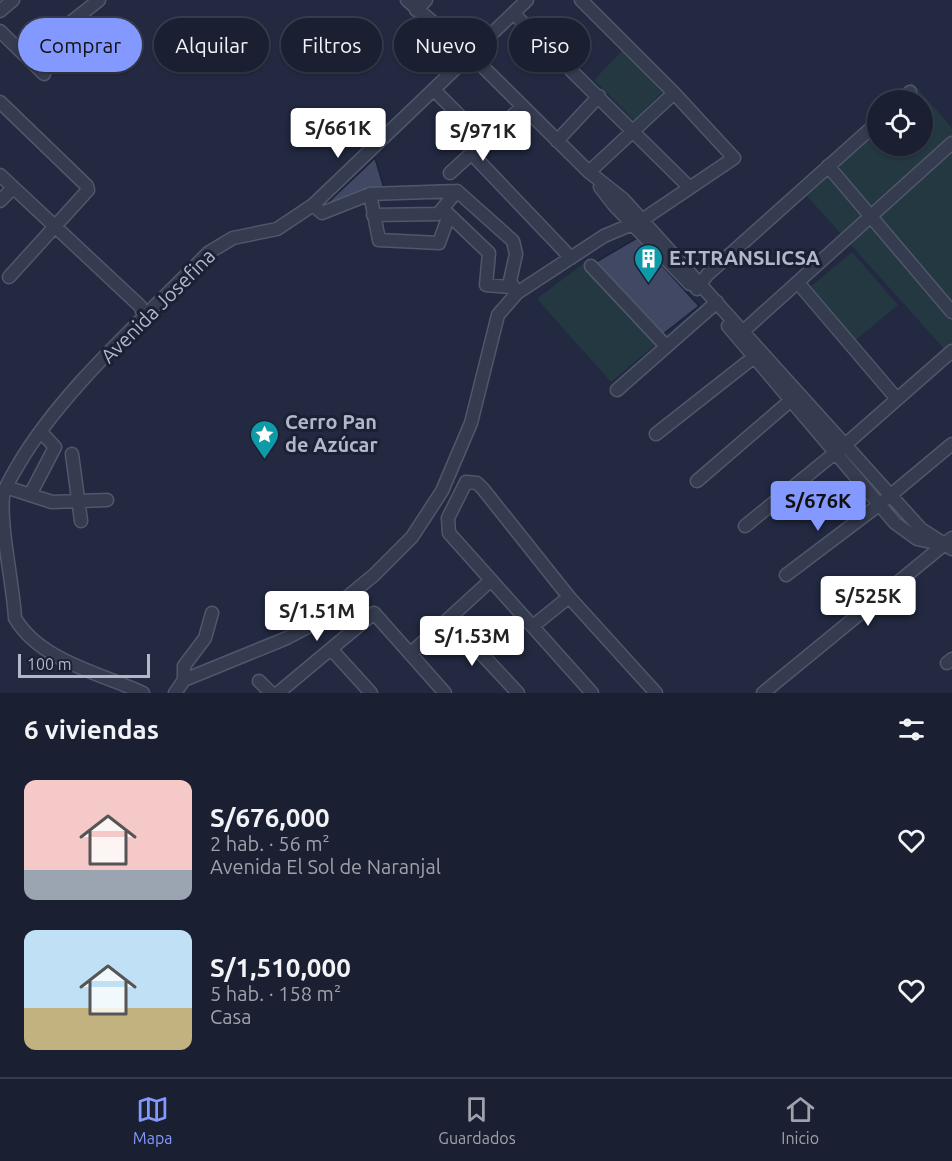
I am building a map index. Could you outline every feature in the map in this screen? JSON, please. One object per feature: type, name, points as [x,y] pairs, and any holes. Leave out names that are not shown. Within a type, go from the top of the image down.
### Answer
[{"type":"street","points":[[0,11],[13,0]]},
{"type":"street","points":[[76,18],[99,0]]},
{"type":"street","points":[[406,0],[426,18]]},
{"type":"street","points":[[416,10],[426,0]]},
{"type":"street","name":"Avenida Josefina","points":[[497,30],[527,0]]},
{"type":"street","points":[[175,693],[184,680],[287,638],[317,622],[374,575],[412,537],[442,491],[458,456],[480,394],[498,315],[514,290],[571,258],[604,236],[637,222],[688,186],[734,158],[674,93],[581,0]]},
{"type":"street","points":[[514,14],[635,131],[688,186]]},
{"type":"street","points":[[0,31],[18,48]]},
{"type":"street","name":"Avenida Josefina","points":[[8,484],[41,432],[76,387],[214,248],[233,238],[277,229],[313,205],[453,72]]},
{"type":"street","points":[[488,72],[589,172],[623,199],[637,222],[741,334],[841,448],[880,504],[907,533],[926,542],[950,544]]},
{"type":"street","points":[[434,90],[476,132]]},
{"type":"street","points":[[589,172],[674,93]]},
{"type":"street","points":[[556,141],[599,96]]},
{"type":"street","points":[[0,102],[87,186],[88,190],[9,277]]},
{"type":"street","points":[[450,172],[522,107]]},
{"type":"street","points":[[698,287],[706,275],[867,132]]},
{"type":"street","points":[[741,334],[799,284],[952,143]]},
{"type":"street","points":[[471,153],[571,258]]},
{"type":"street","points":[[828,166],[952,312]]},
{"type":"street","points":[[0,175],[140,306],[145,318]]},
{"type":"street","points":[[0,201],[13,188]]},
{"type":"street","points":[[313,205],[319,212],[326,213],[370,194],[457,191],[513,241],[516,254],[514,290]]},
{"type":"street","points":[[370,194],[379,240],[439,243],[446,212],[457,191]]},
{"type":"street","points":[[446,212],[489,253],[486,285],[514,290]]},
{"type":"street","points":[[373,215],[446,212]]},
{"type":"street","points":[[591,266],[666,346]]},
{"type":"street","points":[[799,284],[897,399]]},
{"type":"street","points":[[617,390],[714,305]]},
{"type":"street","points":[[741,334],[754,357],[790,401],[891,495],[921,529],[950,544]]},
{"type":"street","points":[[745,526],[841,448],[952,351]]},
{"type":"street","points":[[656,434],[754,357]]},
{"type":"street","points":[[698,481],[790,401]]},
{"type":"street","points":[[30,495],[55,447],[41,432]]},
{"type":"street","points":[[786,575],[880,504],[952,444]]},
{"type":"street","points":[[72,454],[81,521]]},
{"type":"street","points":[[592,693],[449,533],[447,527],[452,507],[466,482],[477,483],[483,489],[569,597],[650,691]]},
{"type":"street","points":[[107,500],[52,502],[12,489],[8,484],[3,495],[4,531],[15,618],[21,629],[33,641],[50,652],[142,693]]},
{"type":"street","points":[[763,693],[950,544]]},
{"type":"street","points":[[410,654],[491,580]]},
{"type":"street","points":[[533,626],[569,597]]},
{"type":"street","points":[[184,680],[184,666],[205,638],[212,613]]},
{"type":"street","points":[[278,693],[374,613],[445,693]]},
{"type":"street","points":[[448,620],[518,693]]},
{"type":"street","points":[[332,649],[371,693]]},
{"type":"street","points":[[259,681],[271,693]]},
{"type":"shaded area","points":[[622,51],[662,92],[634,120],[594,80]]},
{"type":"shaded area","points":[[912,82],[919,90],[903,90]]},
{"type":"shaded area","points":[[933,106],[952,128],[952,348],[947,352],[798,186],[867,123],[867,156],[933,156]]},
{"type":"shaded area","points":[[852,252],[898,305],[853,342],[809,288]]},
{"type":"shaded area","points":[[584,263],[656,344],[611,382],[537,299]]},
{"type":"building","points":[[375,158],[384,188],[321,209]]},
{"type":"building","name":"E.T.TRANSLICSA","points":[[637,238],[699,306],[662,335],[596,262]]},
{"type":"place","name":"E.T.TRANSLICSA","points":[[648,284]]},
{"type":"place","name":"Cerro Pan de Azúcar","points":[[264,460]]}]
